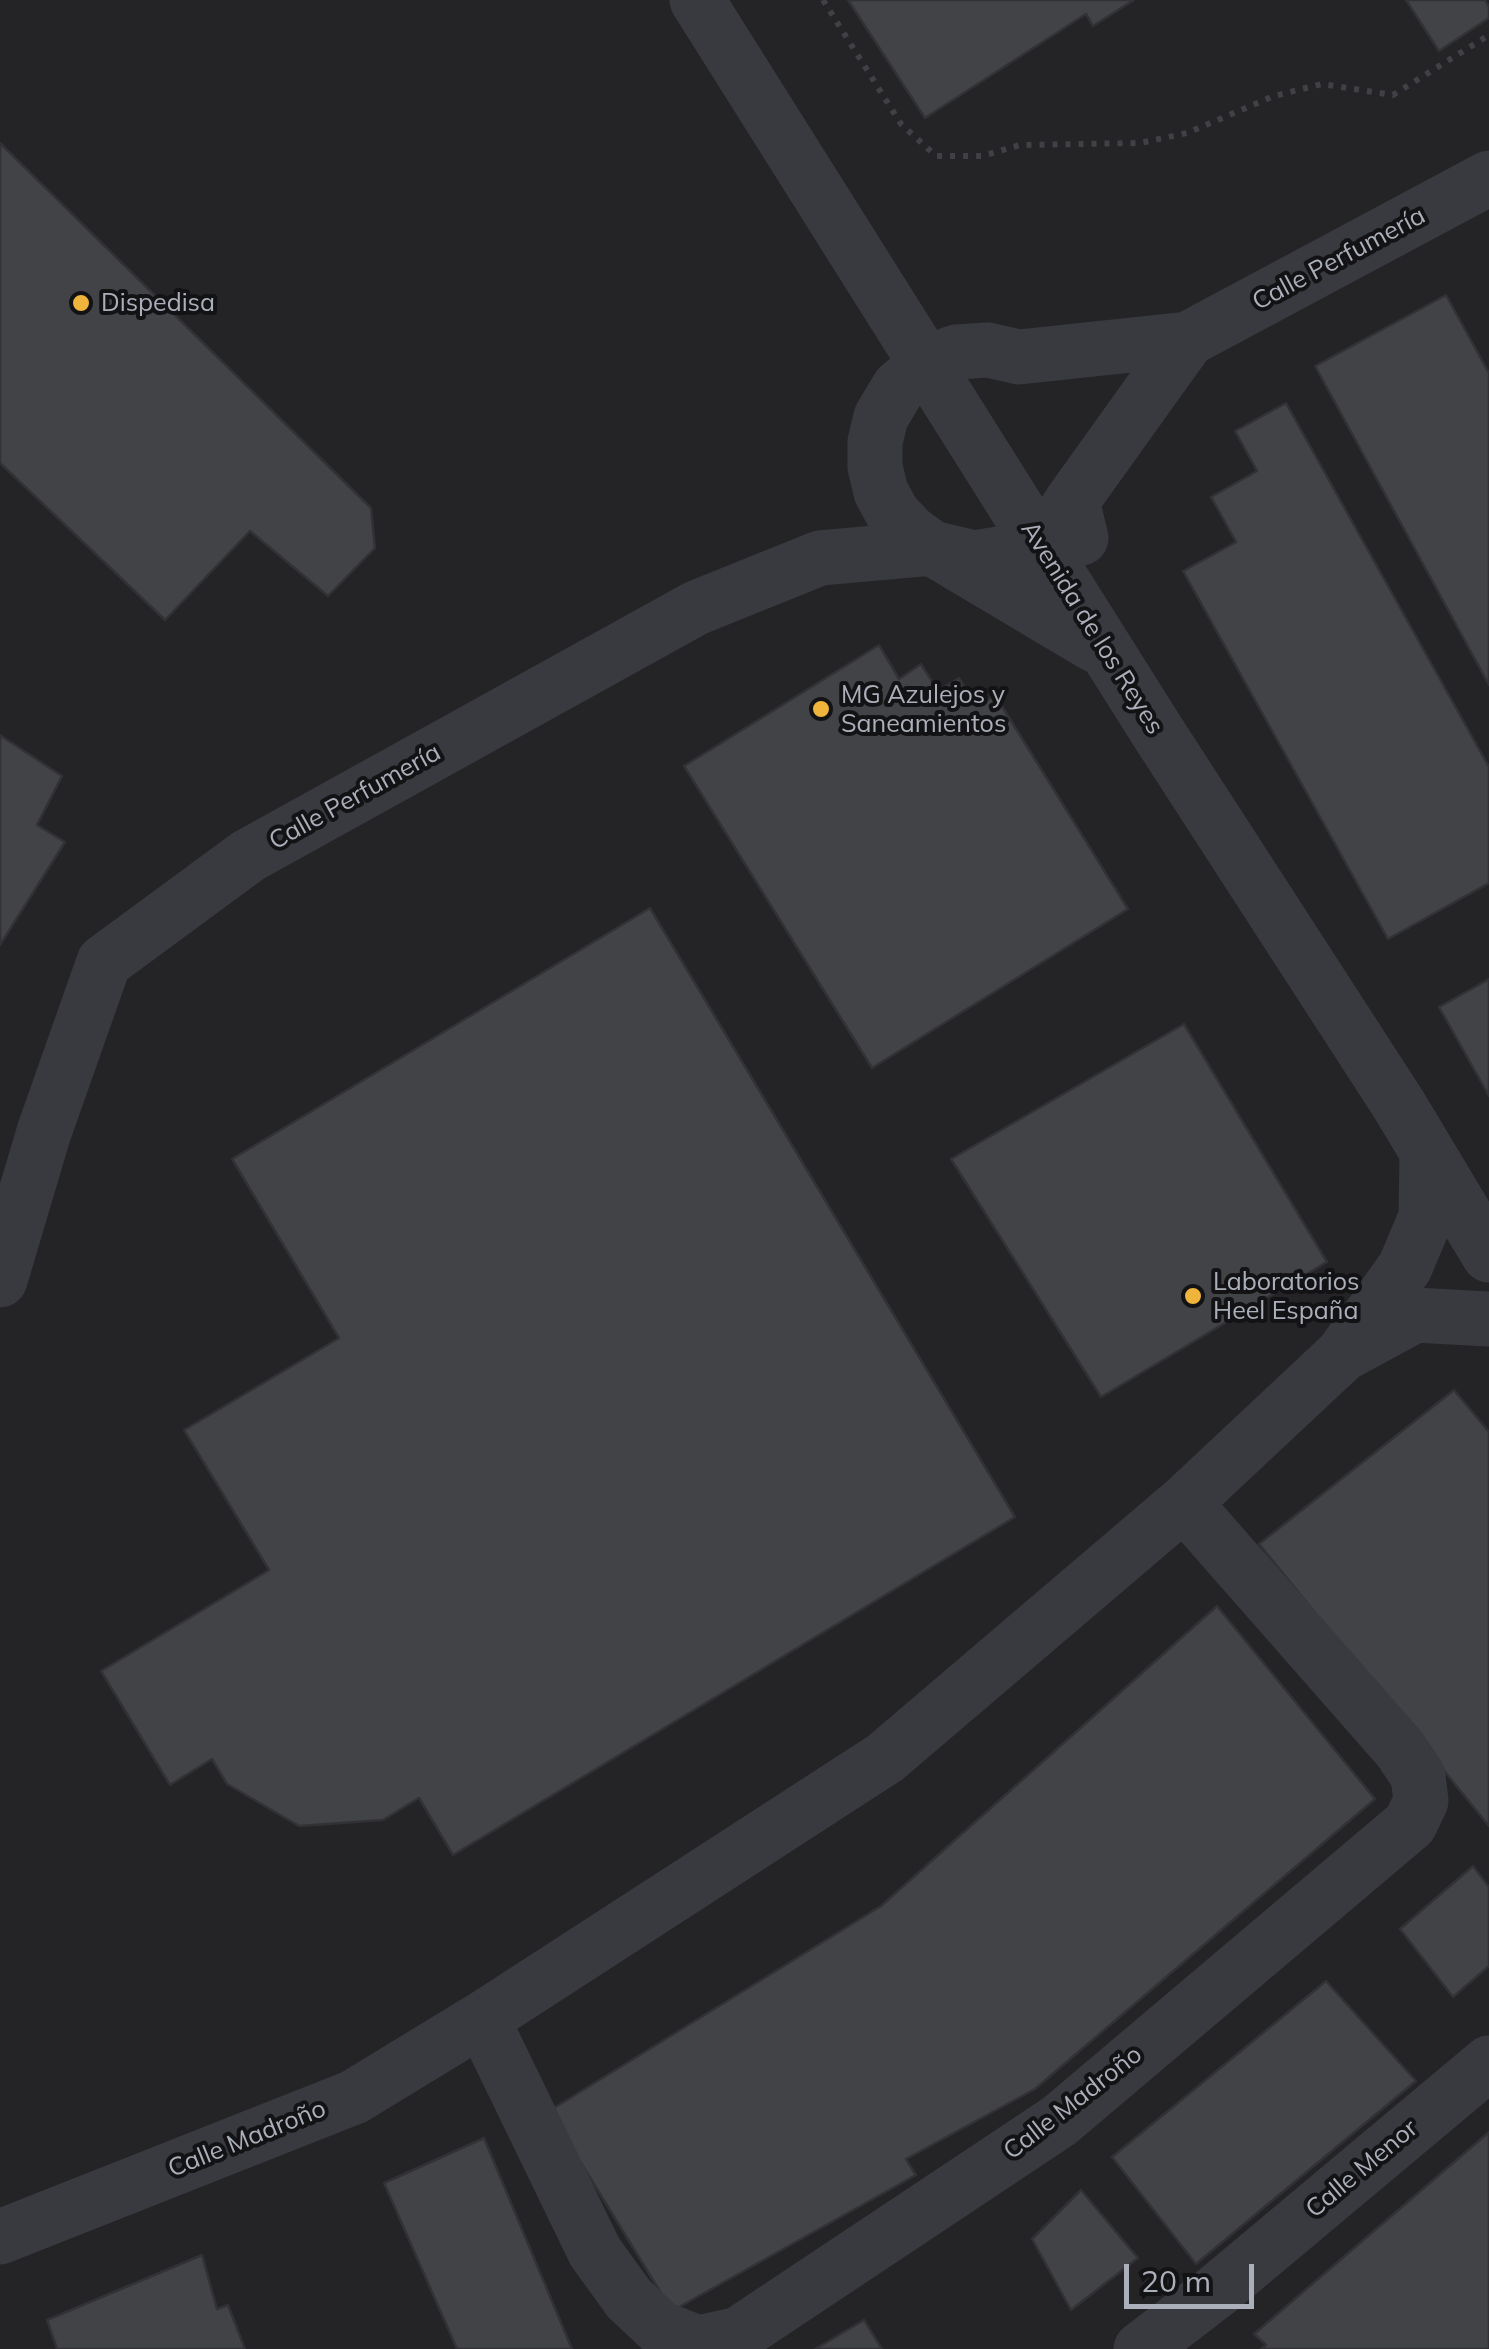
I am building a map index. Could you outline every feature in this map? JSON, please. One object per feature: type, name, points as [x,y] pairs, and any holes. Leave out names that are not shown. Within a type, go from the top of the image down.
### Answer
[{"type":"street","name":"Avenida de los Reyes","points":[[698,0],[1037,541],[1400,1104],[1489,1255]]},
{"type":"street","name":"Calle Perfumería","points":[[881,417],[899,387],[926,364],[956,352],[988,350],[1018,357],[1188,339],[1489,178]]},
{"type":"street","name":"Calle Perfumería","points":[[873,278],[881,417],[875,467],[881,492],[893,514],[932,548],[1109,654]]},
{"type":"street","name":"Calle Perfumería","points":[[0,1280],[44,1132],[104,962],[248,856],[696,608],[820,558],[932,548],[974,558],[996,557],[1037,541],[1058,523],[1188,339]]},
{"type":"street","points":[[1072,501],[1109,654]]},
{"type":"street","name":"Calle Madroño","points":[[2,2235],[354,2097],[482,2019],[885,1758],[1184,1503],[1342,1354],[1405,1267],[1426,1216],[1428,1154]]},
{"type":"street","name":"Calle Madroño","points":[[1342,1354],[1415,1314],[1489,1319]]},
{"type":"street","name":"Calle Madroño","points":[[482,2019],[595,2252],[629,2298],[660,2328],[698,2343],[739,2334],[1058,2121],[1410,1824],[1421,1801],[1418,1776],[1400,1750],[1184,1503]]},
{"type":"street","name":"Calle Menor","points":[[1141,2349],[1218,2290],[1489,2063]]},
{"type":"path","points":[[823,0],[902,124],[936,156],[982,156],[1020,145],[1140,144],[1188,134],[1274,96],[1322,84],[1393,95],[1489,35]]},
{"type":"shaded area","points":[[0,0],[1489,0],[1489,2349],[0,2349]]},
{"type":"building","points":[[848,0],[1134,0],[1093,26],[1086,14],[925,118]]},
{"type":"building","points":[[1406,0],[1485,0],[1489,18],[1439,51]]},
{"type":"building","name":"Dispedisa","points":[[0,143],[371,508],[375,548],[328,596],[250,531],[165,620],[0,463]]},
{"type":"building","points":[[1446,295],[1489,373],[1489,685],[1315,366]]},
{"type":"building","points":[[1286,403],[1489,767],[1489,883],[1388,939],[1183,571],[1236,542],[1211,497],[1257,471],[1235,431]]},
{"type":"building","points":[[879,645],[899,679],[921,664],[938,691],[959,678],[977,706],[995,695],[1128,909],[872,1068],[684,766]]},
{"type":"building","points":[[0,735],[62,776],[37,825],[65,842],[0,945]]},
{"type":"building","points":[[650,908],[1015,1517],[453,1855],[419,1798],[383,1820],[299,1826],[227,1784],[212,1759],[170,1785],[101,1671],[269,1570],[184,1430],[339,1338],[232,1159]]},
{"type":"building","points":[[1489,979],[1489,1096],[1439,1007]]},
{"type":"building","points":[[1184,1024],[1327,1262],[1101,1397],[951,1159]]},
{"type":"building","points":[[1454,1390],[1489,1432],[1489,1826],[1259,1544]]},
{"type":"building","points":[[1217,1606],[1375,1799],[1035,2089],[906,2159],[916,2175],[672,2311],[549,2111],[881,1906]]},
{"type":"building","points":[[1473,1866],[1489,1887],[1489,1966],[1453,1997],[1400,1929]]},
{"type":"building","points":[[1326,1981],[1416,2081],[1196,2264],[1112,2157]]},
{"type":"building","points":[[1489,2132],[1489,2349],[1261,2349],[1266,2345],[1254,2334]]},
{"type":"building","points":[[484,2138],[572,2349],[457,2349],[384,2183]]},
{"type":"building","points":[[1081,2190],[1138,2258],[1071,2310],[1032,2239]]},
{"type":"building","points":[[202,2255],[217,2309],[228,2305],[245,2349],[57,2349],[47,2320]]},
{"type":"building","points":[[864,2320],[882,2349],[815,2349]]},
{"type":"place","name":"Dispedisa","points":[[81,303]]},
{"type":"place","name":"MG Azulejos y Saneamientos","points":[[821,709]]},
{"type":"place","name":"Laboratorios Heel España","points":[[1193,1296]]}]
